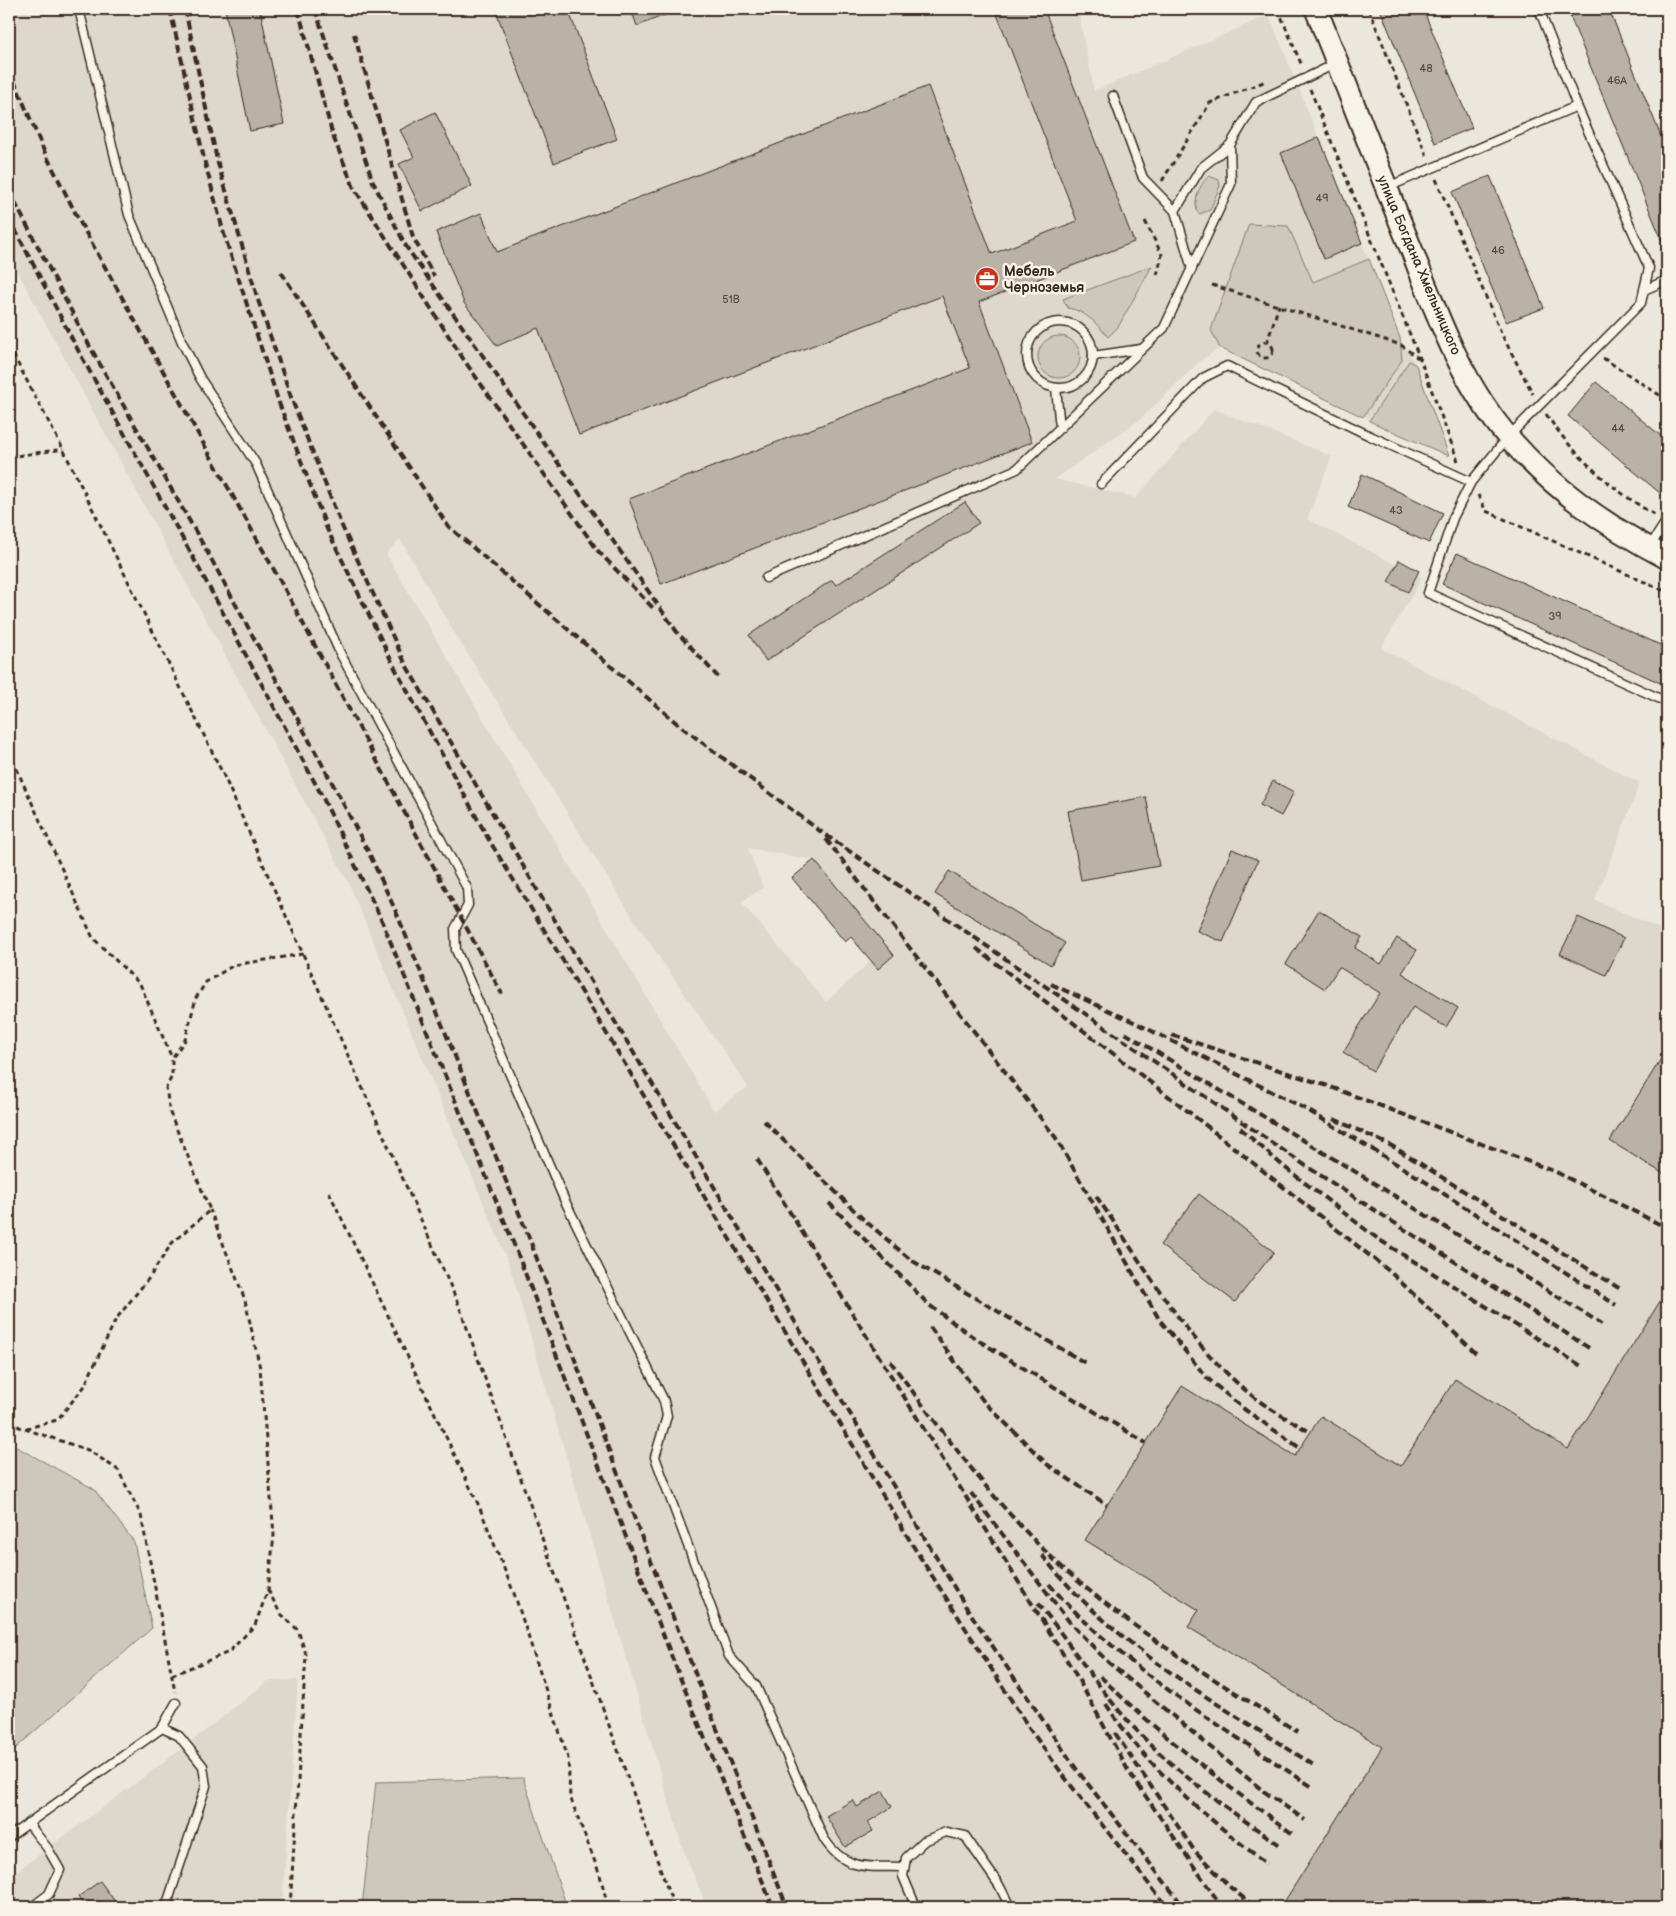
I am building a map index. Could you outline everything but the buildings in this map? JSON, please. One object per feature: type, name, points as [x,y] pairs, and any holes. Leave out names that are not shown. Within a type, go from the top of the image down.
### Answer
[{"type":"main road","name":"улица Богдана Хмельницкого","points":[[1316,9],[1434,306],[1461,363],[1484,403],[1508,437],[1548,480],[1583,508],[1667,558]]},
{"type":"lane","points":[[79,9],[129,215],[182,342],[200,378],[256,464],[340,652],[468,888],[468,905],[454,929],[456,950],[564,1199],[664,1401],[667,1416],[655,1456],[729,1656],[756,1686],[824,1839],[834,1854],[846,1862],[863,1866],[903,1867]]},
{"type":"lane","points":[[1539,9],[1577,106],[1649,268],[1641,303],[1508,437],[1471,482],[1453,518],[1428,593],[1667,702]]},
{"type":"lane","points":[[1175,212],[1201,168],[1230,145],[1256,102],[1306,76],[1338,63]]},
{"type":"lane","points":[[1114,96],[1143,178],[1175,212],[1192,269]]},
{"type":"lane","points":[[1386,188],[1577,106]]},
{"type":"lane","points":[[766,578],[1017,469],[1164,328],[1231,184],[1230,145]]},
{"type":"lane","points":[[1644,290],[1667,280]]},
{"type":"lane","points":[[1049,323],[1070,323],[1080,328],[1092,345],[1091,367],[1082,380],[1067,388],[1056,388],[1045,385],[1036,379],[1028,364],[1027,347],[1031,337],[1039,328],[1049,323]]},
{"type":"lane","points":[[1093,356],[1141,349]]},
{"type":"lane","points":[[1101,484],[1203,378],[1228,366],[1368,435],[1471,482]]},
{"type":"lane","points":[[1056,388],[1060,428]]},
{"type":"lane","points":[[1649,548],[1667,521]]},
{"type":"lane","points":[[9,1837],[162,1728],[176,1703]]},
{"type":"lane","points":[[162,1728],[179,1736],[203,1766],[206,1786],[166,1907]]},
{"type":"lane","points":[[28,1823],[48,1849],[60,1870],[49,1894],[32,1907]]},
{"type":"lane","points":[[916,1907],[906,1884],[903,1867],[906,1858],[924,1841],[946,1832],[955,1832],[965,1836],[999,1885],[1010,1907]]},
{"type":"path","points":[[1278,9],[1420,359],[1457,459],[1486,511],[1667,592]]},
{"type":"path","points":[[1369,9],[1431,168],[1502,334],[1540,405],[1557,430],[1587,463],[1618,490],[1667,521]]},
{"type":"path","points":[[1156,191],[1210,103],[1274,78]]},
{"type":"path","points":[[1146,221],[1162,255],[1157,275]]},
{"type":"path","points":[[1212,285],[1401,345],[1420,359]]},
{"type":"path","points":[[1267,342],[1279,305]]},
{"type":"path","points":[[1267,342],[1272,348],[1272,353],[1267,358],[1262,358],[1257,350],[1259,344],[1267,342]]},
{"type":"path","points":[[9,347],[64,449],[223,774],[458,1303],[674,1907]]},
{"type":"path","points":[[1594,352],[1667,400]]},
{"type":"path","points":[[9,457],[64,449]]},
{"type":"path","points":[[9,752],[93,938],[140,984],[172,1058],[172,1076],[166,1088],[170,1113],[245,1300],[260,1368],[274,1535],[268,1590],[256,1625],[229,1652],[172,1675]]},
{"type":"path","points":[[172,1058],[185,1040],[196,998],[206,982],[234,965],[303,954]]},
{"type":"path","points":[[329,1192],[479,1506],[515,1596],[568,1758],[570,1797],[600,1875],[608,1907]]},
{"type":"path","points":[[24,1429],[57,1420],[84,1387],[116,1319],[149,1278],[172,1244],[210,1210]]},
{"type":"path","points":[[9,1422],[24,1429],[88,1450],[118,1470],[142,1515],[176,1703]]},
{"type":"path","points":[[268,1590],[280,1613],[298,1630],[306,1655],[290,1907]]},
{"type":"shaded area","points":[[9,9],[1078,9],[1094,91],[1269,15],[1400,338],[1416,365],[1449,456],[1220,348],[1201,360],[1142,418],[1055,479],[1136,498],[1214,409],[1332,456],[1307,519],[1422,578],[1381,648],[1640,783],[1595,900],[1667,932],[1667,1907],[707,1907],[683,1849],[509,1264],[349,884],[9,256]],"holes":[[[400,539],[452,629],[638,926],[748,1087],[714,1111],[386,554]],[[748,848],[814,860],[894,955],[878,969],[871,961],[826,1002],[741,902],[763,888]]]},
{"type":"shaded area","points":[[1209,176],[1219,180],[1220,186],[1210,210],[1199,214],[1196,199],[1203,183]]},
{"type":"shaded area","points":[[1249,224],[1288,226],[1313,282],[1369,259],[1400,338],[1402,360],[1363,417],[1220,348],[1211,330]]},
{"type":"shaded area","points":[[1152,266],[1118,327],[1108,337],[1086,315],[1068,308],[1063,299]]},
{"type":"shaded area","points":[[1055,336],[1063,336],[1074,342],[1080,357],[1074,372],[1063,378],[1055,378],[1044,372],[1038,361],[1038,353],[1044,342]]},
{"type":"shaded area","points":[[1409,361],[1416,365],[1449,456],[1369,421]]},
{"type":"shaded area","points":[[9,1443],[94,1489],[134,1542],[152,1628],[9,1754]]},
{"type":"shaded area","points":[[298,1680],[282,1907],[9,1907],[9,1877],[187,1745],[268,1681]]},
{"type":"shaded area","points":[[523,1778],[567,1907],[362,1907],[376,1782]]},
{"type":"railway","points":[[170,9],[205,163],[224,234],[279,403],[327,529],[396,670],[489,840],[915,1549],[1029,1728],[1066,1779],[1167,1907]]},
{"type":"railway","points":[[185,9],[217,160],[258,300],[292,400],[341,524],[406,665],[581,965],[966,1607],[1077,1770],[1184,1907]]},
{"type":"railway","points":[[298,9],[333,136],[354,188],[464,360],[598,551],[654,609]]},
{"type":"railway","points":[[315,9],[373,182],[407,248],[677,632],[718,677]]},
{"type":"railway","points":[[354,34],[413,237],[434,276]]},
{"type":"railway","points":[[9,69],[44,151],[81,224],[283,586],[502,994]]},
{"type":"railway","points":[[9,191],[89,345],[209,555],[336,790],[369,853],[397,914],[528,1235],[640,1533],[787,1907]]},
{"type":"railway","points":[[9,218],[79,352],[321,794],[382,921],[517,1252],[673,1660],[773,1907]]},
{"type":"railway","points":[[281,272],[448,526],[679,725],[820,831],[1306,1166],[1589,1348]]},
{"type":"railway","points":[[826,839],[1056,1138],[1159,1319],[1207,1378],[1244,1409],[1300,1448]]},
{"type":"railway","points":[[976,948],[1189,1112],[1389,1271],[1478,1355]]},
{"type":"railway","points":[[1051,984],[1136,1023],[1304,1108],[1418,1177],[1616,1305]]},
{"type":"railway","points":[[1125,1033],[1364,1177],[1602,1324]]},
{"type":"railway","points":[[1172,1035],[1328,1086],[1556,1172],[1667,1228]]},
{"type":"railway","points":[[1334,1119],[1392,1146],[1622,1290]]},
{"type":"railway","points":[[764,1121],[863,1219],[911,1260],[1087,1364]]},
{"type":"railway","points":[[1240,1128],[1283,1166],[1378,1239],[1583,1367]]},
{"type":"railway","points":[[757,1159],[1076,1675],[1129,1772],[1222,1907]]},
{"type":"railway","points":[[1096,1196],[1168,1303],[1208,1353],[1255,1398],[1310,1432]]},
{"type":"railway","points":[[829,1203],[929,1305],[976,1339],[1146,1443]]},
{"type":"railway","points":[[930,1327],[984,1402],[1048,1465],[1107,1505]]},
{"type":"railway","points":[[890,1361],[971,1468],[1015,1519],[1062,1567],[1089,1591],[1177,1655],[1298,1732]]},
{"type":"railway","points":[[971,1493],[1071,1624],[1108,1662],[1262,1790],[1305,1820]]},
{"type":"railway","points":[[1042,1555],[1070,1588],[1135,1646],[1205,1696],[1315,1766]]},
{"type":"railway","points":[[1049,1584],[1109,1643],[1141,1669],[1209,1719],[1314,1788]]},
{"type":"railway","points":[[1038,1603],[1096,1682],[1153,1747],[1214,1799],[1280,1845]]},
{"type":"railway","points":[[1100,1676],[1169,1739],[1293,1834]]},
{"type":"railway","points":[[1106,1704],[1140,1750],[1179,1791],[1222,1829],[1267,1864]]},
{"type":"railway","points":[[1115,1733],[1194,1850],[1231,1888],[1255,1907]]},
{"type":"place","name":"Мебель Черноземья","points":[[987,279]]}]
